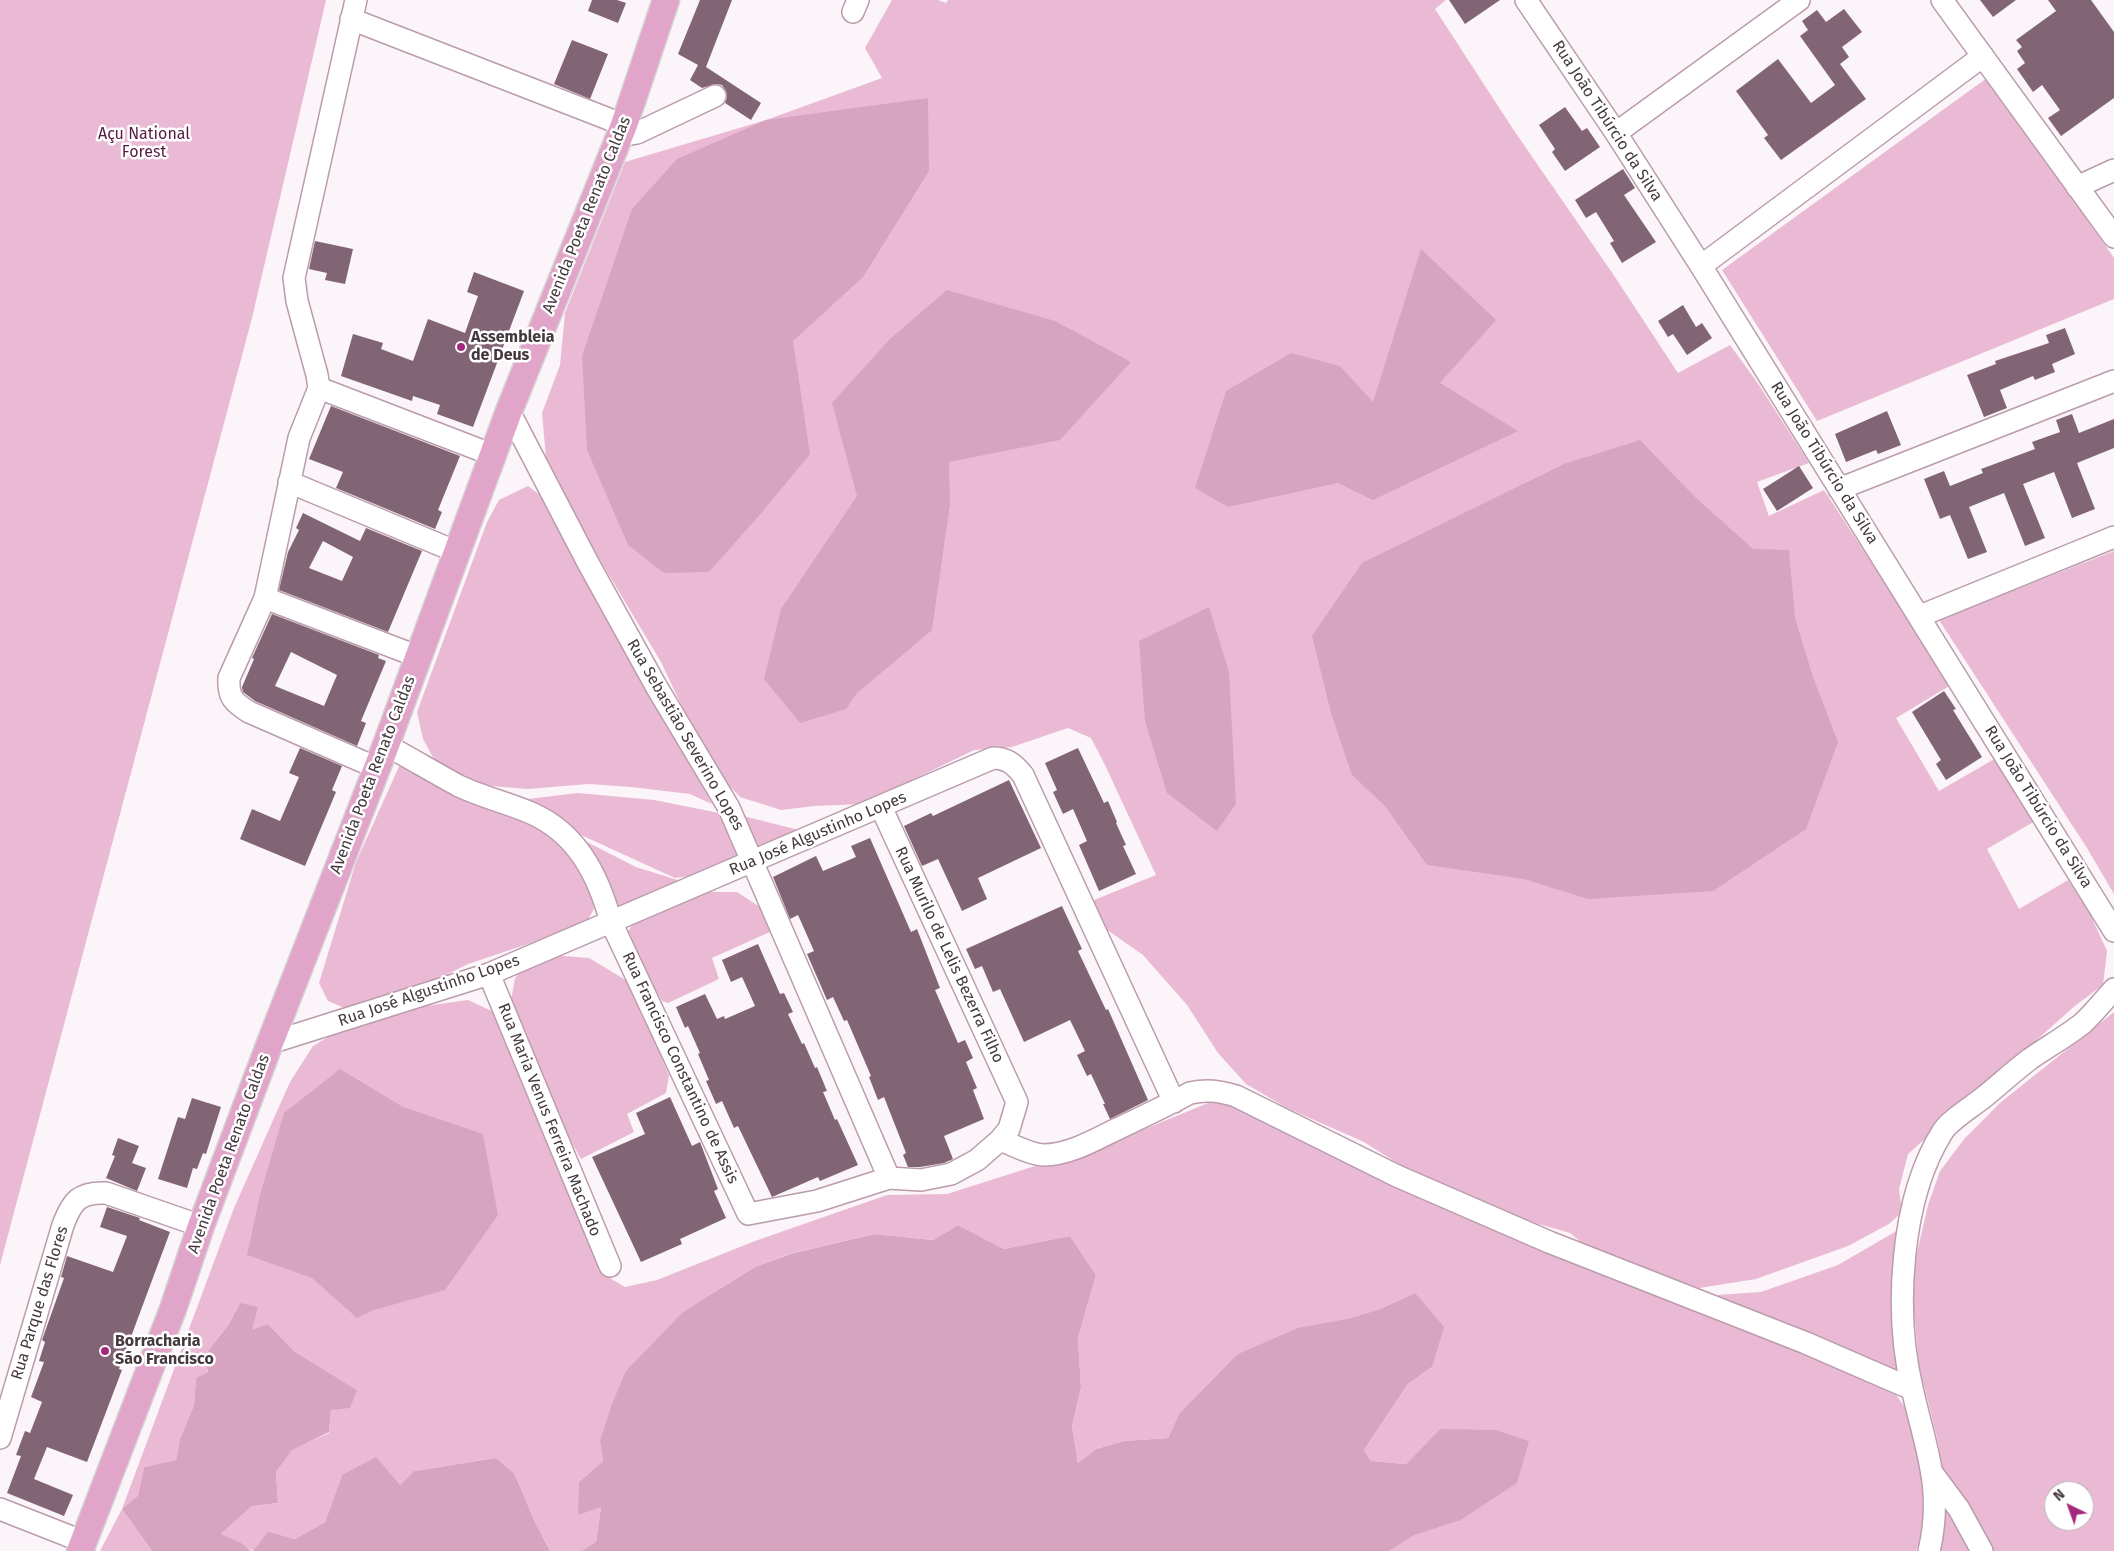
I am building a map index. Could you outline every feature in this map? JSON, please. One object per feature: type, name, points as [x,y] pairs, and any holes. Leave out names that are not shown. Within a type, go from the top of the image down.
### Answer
[{"type":"main road","name":"Avenida Poeta Renato Caldas","points":[[82,1546],[173,1309],[201,1226],[270,1043],[419,657],[509,411],[622,131],[666,0]]},
{"type":"street","points":[[1616,133],[1799,0]]},
{"type":"street","points":[[1942,0],[2114,237]]},
{"type":"street","name":"Rua João Tibúrcio da Silva","points":[[1531,2],[1701,266],[2114,931]]},
{"type":"street","points":[[419,657],[265,598],[299,438],[319,388],[297,301],[294,278],[353,10],[622,131],[637,133],[715,96]]},
{"type":"street","points":[[1701,266],[1983,56]]},
{"type":"street","points":[[2077,187],[2114,170]]},
{"type":"street","points":[[1839,490],[2114,381]]},
{"type":"street","points":[[319,388],[493,455]]},
{"type":"street","name":"Rua Sebastião Severino Lopes","points":[[509,411],[587,561],[642,661],[729,808],[754,862],[889,1178]]},
{"type":"street","points":[[289,482],[456,552]]},
{"type":"street","points":[[1920,616],[2114,537]]},
{"type":"street","name":"Rua Francisco Constantino de Assis","points":[[265,598],[230,678],[228,691],[235,704],[249,712],[381,757],[532,814],[556,826],[569,837],[597,882],[611,922],[748,1214],[817,1201],[889,1178]]},
{"type":"street","name":"Rua José Algustinho Lopes","points":[[270,1043],[489,974],[754,862],[992,758],[1003,758],[1014,764],[1023,775],[1174,1102]]},
{"type":"street","name":"Rua Murilo de Lelis Bezerra Filho","points":[[881,807],[1017,1102],[1009,1129],[1000,1140]]},
{"type":"street","name":"Rua Maria Venus Ferreira Machado","points":[[489,974],[610,1266]]},
{"type":"street","points":[[1929,1551],[1935,1520],[1935,1490],[1924,1432],[1912,1389],[1904,1348],[1904,1256],[1912,1209],[1921,1181],[1944,1130],[2030,1060],[2083,1023],[2114,989]]},
{"type":"street","points":[[889,1178],[921,1180],[952,1174],[977,1160],[1000,1140],[1027,1152],[1041,1155],[1071,1150],[1190,1093],[1204,1090],[1219,1091],[1236,1096],[1397,1176],[1532,1234],[1806,1343],[1912,1389]]},
{"type":"street","name":"Rua Parque das Flores","points":[[0,1438],[68,1211],[77,1199],[90,1192],[106,1193],[201,1226]]},
{"type":"street","points":[[1932,1473],[1959,1509],[1982,1551]]},
{"type":"street","points":[[0,1509],[82,1546]]},
{"type":"green space","name":"Açu National Forest","points":[[0,0],[326,0],[252,318],[0,1265]]},
{"type":"green space","points":[[892,0],[938,0],[946,3],[948,0],[1446,0],[1435,9],[1513,129],[1613,274],[1678,373],[1730,345],[1757,382],[1809,463],[1757,482],[1769,516],[1824,490],[1951,685],[1896,718],[1939,791],[1996,758],[2035,821],[1987,849],[2019,909],[2068,880],[2090,914],[2107,951],[2103,985],[2076,1005],[1908,1154],[1899,1189],[1902,1212],[1889,1224],[1848,1246],[1756,1279],[1699,1288],[1614,1258],[1581,1242],[1570,1233],[1487,1209],[1402,1166],[1364,1142],[1287,1108],[1246,1084],[1218,1053],[1187,1005],[1143,955],[1103,927],[1094,900],[1156,875],[1091,738],[1068,728],[1012,747],[974,750],[863,804],[814,806],[781,810],[740,797],[710,766],[661,662],[591,545],[546,458],[542,413],[560,365],[565,313],[625,162],[766,120],[882,78],[865,48]]},
{"type":"green space","points":[[1987,78],[2114,258],[2114,299],[1817,421],[1722,270]]},
{"type":"green space","points":[[528,486],[540,495],[551,510],[712,804],[690,794],[631,787],[589,784],[528,789],[490,786],[461,777],[435,761],[423,739],[417,712],[487,522],[499,500]]},
{"type":"green space","points":[[2114,551],[2114,894],[2087,848],[1939,620]]},
{"type":"green space","points":[[401,762],[556,833],[592,887],[594,909],[585,925],[468,964],[428,984],[349,1010],[328,1001],[319,983],[356,862]]},
{"type":"green space","points":[[578,793],[654,800],[724,814],[742,851],[715,873],[675,878],[581,835],[528,799]]},
{"type":"green space","points":[[739,815],[807,832],[759,852]]},
{"type":"green space","points":[[581,839],[636,867],[684,882],[619,915]]},
{"type":"green space","points":[[703,892],[737,892],[763,909],[772,931],[712,958],[719,979],[668,1003],[662,1001],[643,967],[628,931],[637,918]]},
{"type":"green space","points":[[552,955],[589,958],[629,982],[669,1075],[666,1093],[627,1114],[634,1132],[581,1159],[558,1118],[511,1000],[515,978],[530,962]]},
{"type":"green space","points":[[468,1000],[494,1012],[507,1034],[603,1274],[625,1287],[657,1280],[755,1241],[887,1195],[947,1194],[1035,1166],[1069,1160],[1213,1101],[1241,1110],[1736,1323],[1896,1395],[1907,1410],[1922,1474],[1925,1525],[1916,1551],[1389,1551],[1415,1535],[1459,1521],[1440,1429],[1406,1464],[1371,1461],[1364,1450],[1408,1384],[1432,1367],[1415,1293],[1380,1309],[1347,1319],[1179,1414],[1168,1438],[1124,1441],[1096,1449],[1078,1463],[1072,1426],[1081,1388],[1078,1338],[1096,1275],[1070,1236],[1004,1249],[958,1225],[933,1240],[874,1234],[789,1254],[755,1267],[684,1311],[600,1441],[603,1461],[579,1482],[601,1507],[596,1542],[581,1551],[550,1551],[514,1473],[496,1458],[414,1471],[400,1485],[342,1475],[325,1522],[295,1539],[268,1533],[253,1551],[221,1534],[252,1506],[278,1503],[276,1472],[292,1449],[329,1433],[331,1410],[357,1390],[294,1351],[268,1324],[252,1331],[240,1303],[229,1324],[204,1356],[208,1373],[196,1379],[194,1405],[180,1439],[176,1460],[144,1467],[138,1497],[122,1509],[234,1208],[290,1082],[313,1046],[340,1030],[418,1007]]},
{"type":"green space","points":[[2114,1012],[2114,1551],[1939,1551],[1947,1502],[1938,1442],[1919,1366],[1911,1279],[1928,1205],[1940,1171],[1965,1138],[2001,1102]]},
{"type":"green space","points":[[1900,1229],[1905,1379],[1827,1341],[1716,1295],[1761,1292],[1838,1265]]},
{"type":"green space","points":[[122,1509],[152,1551],[100,1551]]},
{"type":"shaded area","points":[[928,98],[929,171],[863,277],[793,341],[810,454],[709,572],[664,573],[628,545],[587,450],[582,356],[632,209],[677,159],[766,120]]},
{"type":"shaded area","points":[[1421,249],[1496,320],[1440,383],[1518,431],[1373,500],[1338,483],[1228,507],[1195,488],[1226,391],[1291,353],[1340,366],[1373,402]]},
{"type":"shaded area","points":[[947,290],[1055,321],[1131,362],[1060,440],[949,462],[950,504],[932,630],[857,693],[846,709],[800,723],[764,679],[781,609],[857,496],[832,403],[890,339]]},
{"type":"shaded area","points":[[1640,440],[1694,496],[1753,549],[1789,550],[1795,618],[1813,677],[1838,742],[1806,829],[1713,891],[1588,899],[1524,879],[1427,865],[1385,806],[1352,775],[1331,713],[1312,636],[1362,563],[1564,464]]},
{"type":"shaded area","points":[[1209,607],[1229,672],[1236,804],[1217,831],[1167,793],[1145,721],[1139,641]]},
{"type":"shaded area","points":[[340,1069],[403,1107],[483,1134],[498,1215],[445,1290],[374,1310],[357,1318],[312,1278],[247,1255],[260,1195],[284,1113]]},
{"type":"shaded area","points":[[958,1225],[1004,1249],[1070,1236],[1096,1275],[1078,1338],[1081,1388],[1072,1426],[1078,1463],[1096,1449],[1124,1441],[1168,1438],[1179,1414],[1238,1354],[1298,1328],[1347,1319],[1380,1309],[1415,1293],[1444,1327],[1432,1367],[1408,1384],[1364,1450],[1371,1461],[1406,1464],[1440,1429],[1496,1430],[1529,1441],[1517,1483],[1459,1521],[1415,1535],[1389,1551],[581,1551],[596,1542],[601,1507],[578,1515],[579,1482],[603,1461],[600,1441],[612,1404],[626,1371],[684,1311],[755,1267],[790,1254],[874,1234],[933,1240]]},
{"type":"shaded area","points":[[240,1303],[258,1307],[252,1330],[268,1324],[294,1351],[357,1390],[350,1408],[331,1410],[329,1432],[292,1450],[276,1472],[278,1503],[252,1506],[221,1534],[241,1543],[251,1551],[152,1551],[122,1509],[138,1496],[144,1467],[176,1460],[180,1439],[194,1405],[196,1378],[208,1372],[204,1356],[229,1324]]},
{"type":"shaded area","points":[[376,1457],[400,1485],[414,1471],[496,1458],[514,1473],[550,1551],[253,1551],[268,1532],[295,1539],[325,1522],[342,1475]]},
{"type":"building","points":[[592,0],[617,0],[626,3],[618,23],[588,11]]},
{"type":"building","points":[[700,0],[732,0],[706,67],[761,103],[751,120],[725,103],[726,91],[722,85],[716,84],[702,88],[690,80],[698,65],[678,54]]},
{"type":"building","points":[[1449,0],[1500,0],[1465,24]]},
{"type":"building","points":[[1980,0],[2016,0],[1993,17]]},
{"type":"building","points":[[2048,0],[2091,0],[2114,32],[2114,98],[2061,136],[2048,118],[2060,110],[2042,85],[2033,92],[2017,69],[2025,63],[2017,51],[2022,47],[2016,40],[2056,11]]},
{"type":"building","points":[[1844,9],[1862,32],[1842,47],[1849,57],[1840,64],[1866,99],[1781,160],[1764,138],[1768,135],[1736,91],[1778,59],[1811,103],[1835,85],[1800,36],[1808,30],[1802,21],[1817,10],[1826,22]]},
{"type":"building","points":[[572,40],[608,54],[590,99],[554,84]]},
{"type":"building","points":[[1565,107],[1582,131],[1587,128],[1600,147],[1565,171],[1552,152],[1555,149],[1539,125]]},
{"type":"building","points":[[1623,169],[1635,188],[1624,195],[1656,242],[1622,263],[1610,243],[1614,241],[1596,212],[1586,218],[1575,200]]},
{"type":"building","points":[[315,241],[353,249],[345,284],[325,280],[327,273],[309,269]]},
{"type":"building","points":[[474,272],[524,291],[473,427],[437,414],[440,405],[413,396],[412,401],[341,376],[353,334],[383,343],[381,349],[413,361],[428,319],[465,333],[478,296],[467,292]]},
{"type":"building","points":[[1683,305],[1696,327],[1702,323],[1712,338],[1687,355],[1673,334],[1668,337],[1658,321]]},
{"type":"building","points":[[2065,328],[2075,354],[2052,364],[2055,372],[2035,380],[2033,376],[2000,390],[2007,408],[1984,417],[1967,375],[1996,364],[1995,361],[2049,343],[2046,335]]},
{"type":"building","points":[[331,406],[460,456],[438,510],[442,512],[435,529],[336,488],[343,472],[309,459]]},
{"type":"building","points":[[1887,411],[1901,445],[1878,454],[1876,450],[1846,462],[1835,434]]},
{"type":"building","points":[[2072,414],[2079,433],[2114,419],[2114,448],[2077,463],[2095,509],[2072,518],[2054,472],[2023,484],[2045,538],[2025,546],[2004,493],[1969,507],[1987,552],[1968,559],[1950,515],[1940,519],[1924,479],[1944,471],[1950,486],[1983,473],[1981,469],[2035,449],[2032,442],[2060,432],[2056,420]]},
{"type":"building","points":[[1799,466],[1813,488],[1777,511],[1763,489]]},
{"type":"building","points":[[303,513],[360,541],[366,528],[422,551],[388,632],[279,590],[288,552],[299,530],[296,528]],"holes":[[[323,541],[353,557],[342,581],[309,568]]]},
{"type":"building","points":[[272,614],[379,655],[378,658],[386,661],[361,721],[366,723],[357,746],[255,701],[243,692],[242,687],[254,659],[252,658]],"holes":[[[291,652],[337,675],[324,706],[275,686]]]},
{"type":"building","points":[[1944,691],[1956,709],[1953,710],[1982,757],[1946,780],[1936,764],[1941,760],[1912,712]]},
{"type":"building","points":[[300,748],[342,766],[332,790],[336,792],[305,866],[240,839],[252,809],[280,821],[299,777],[289,773]]},
{"type":"building","points":[[1078,748],[1104,803],[1108,801],[1126,845],[1123,846],[1136,874],[1099,891],[1079,845],[1087,841],[1073,809],[1063,814],[1053,792],[1057,790],[1045,763]]},
{"type":"building","points":[[1009,780],[1041,848],[978,878],[987,899],[962,911],[938,859],[922,866],[904,826],[931,813],[933,816]]},
{"type":"building","points":[[870,838],[911,932],[917,929],[940,988],[935,990],[958,1043],[965,1040],[973,1058],[966,1062],[977,1088],[973,1090],[984,1119],[944,1136],[953,1159],[944,1163],[908,1167],[903,1155],[906,1153],[884,1097],[878,1100],[869,1077],[871,1076],[847,1020],[844,1021],[833,997],[827,1000],[807,954],[814,951],[798,915],[790,919],[773,877],[816,856],[823,871],[856,857],[851,846]]},
{"type":"building","points":[[1062,906],[1082,949],[1078,951],[1106,1010],[1108,1009],[1148,1100],[1110,1119],[1091,1074],[1087,1076],[1077,1055],[1085,1051],[1070,1020],[1024,1042],[1000,989],[993,992],[982,966],[975,969],[966,949]]},
{"type":"building","points":[[758,944],[780,994],[784,993],[793,1012],[788,1014],[815,1068],[817,1067],[827,1091],[823,1092],[858,1165],[820,1181],[818,1177],[772,1197],[738,1126],[734,1128],[722,1101],[716,1104],[706,1081],[709,1080],[698,1054],[700,1053],[688,1026],[685,1028],[676,1007],[705,994],[717,1019],[724,1016],[725,1019],[755,1006],[742,977],[731,982],[722,960]]},
{"type":"building","points":[[670,1097],[692,1146],[700,1142],[718,1189],[714,1191],[726,1218],[680,1239],[682,1244],[641,1262],[592,1157],[645,1134],[636,1113]]},
{"type":"building","points":[[192,1098],[221,1107],[206,1154],[203,1153],[197,1169],[193,1168],[187,1188],[158,1179],[178,1117],[185,1119]]},
{"type":"building","points":[[118,1138],[139,1146],[132,1163],[146,1168],[137,1191],[106,1178],[115,1156],[112,1155]]},
{"type":"building","points":[[107,1207],[140,1218],[139,1220],[170,1232],[119,1369],[122,1370],[87,1462],[47,1447],[34,1479],[73,1495],[64,1516],[7,1493],[21,1456],[16,1455],[25,1431],[30,1433],[42,1402],[31,1397],[44,1362],[39,1361],[45,1342],[42,1340],[64,1278],[61,1277],[67,1256],[113,1272],[127,1236],[100,1227]]},
{"type":"place","name":"Assembleia de Deus","points":[[461,347]]},
{"type":"place","name":"Borracharia São Francisco","points":[[105,1351]]}]
